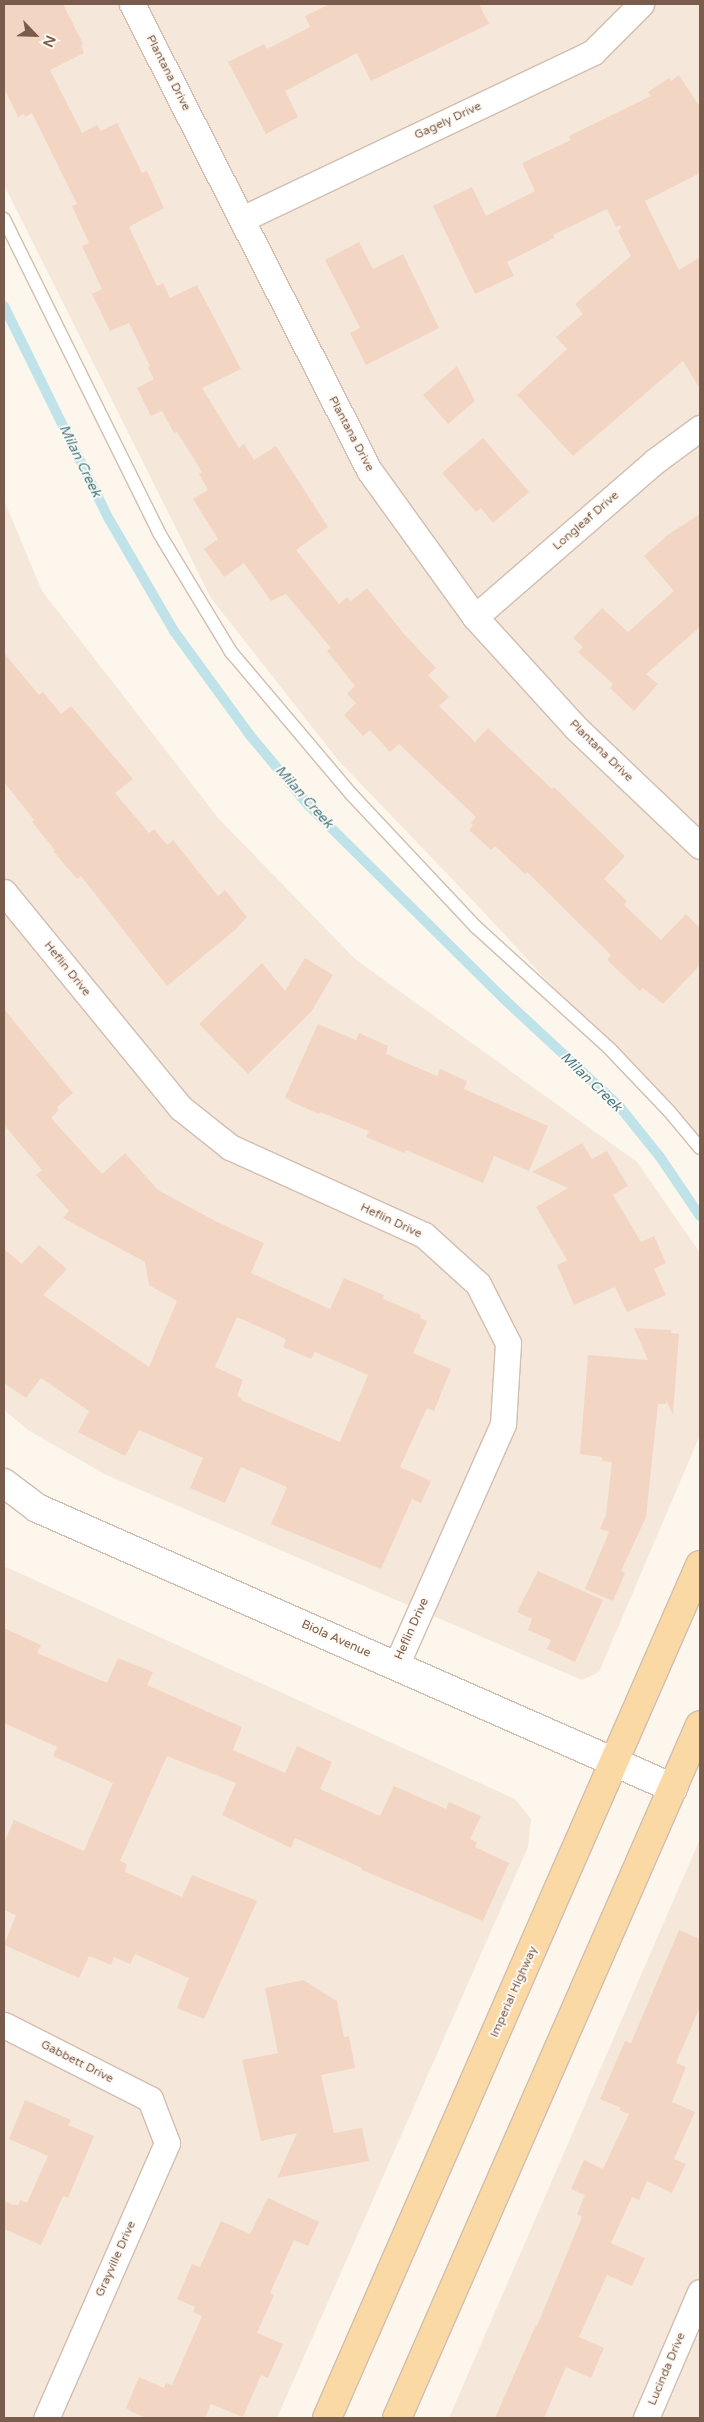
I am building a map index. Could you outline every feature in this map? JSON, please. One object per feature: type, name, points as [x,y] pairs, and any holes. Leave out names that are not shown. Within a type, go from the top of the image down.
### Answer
[{"type":"main road","name":"Imperial Highway","points":[[327,2418],[700,1565]]},
{"type":"main road","points":[[397,2418],[700,1725]]},
{"type":"street","name":"Plantana Drive","points":[[132,4],[369,470],[475,617],[576,728],[700,846]]},
{"type":"street","name":"Gagely Drive","points":[[242,219],[593,52],[641,4]]},
{"type":"street","name":"Longleaf Drive","points":[[475,617],[655,461],[700,428]]},
{"type":"street","name":"Heflin Drive","points":[[4,892],[181,1108],[230,1147],[424,1235],[478,1284],[508,1343],[503,1424],[396,1666]]},
{"type":"street","name":"Biola Avenue","points":[[4,1483],[36,1508],[673,1788]]},
{"type":"street","name":"Gabbett Drive","points":[[4,2025],[150,2098]]},
{"type":"street","name":"Grayville Drive","points":[[46,2418],[167,2143],[150,2098]]},
{"type":"street","name":"Lucinda Drive","points":[[646,2418],[700,2292]]},
{"type":"lane","points":[[4,219],[159,533],[231,652],[352,795],[476,927],[610,1049],[669,1110],[700,1148]]},
{"type":"shaded area","points":[[4,4],[700,4],[700,1146],[478,906],[338,760],[211,598],[4,185]]},
{"type":"shaded area","points":[[4,500],[42,591],[219,819],[355,959],[637,1162],[700,1253],[700,1435],[599,1672],[582,1680],[106,1475],[28,1430],[4,1410]]},
{"type":"shaded area","points":[[4,1566],[515,1799],[531,1819],[528,1847],[277,2418],[4,2418]]},
{"type":"shaded area","points":[[700,1839],[700,2418],[449,2418]]},
{"type":"building","points":[[4,4],[63,4],[83,44],[81,45],[84,53],[50,70],[82,133],[97,125],[101,131],[117,123],[142,173],[147,171],[164,208],[129,227],[157,286],[163,283],[170,298],[197,285],[241,369],[202,388],[239,448],[244,444],[254,460],[276,446],[328,527],[296,550],[339,604],[347,597],[351,601],[367,588],[404,634],[436,668],[428,675],[449,697],[439,706],[475,742],[488,728],[552,789],[554,787],[625,856],[604,879],[627,901],[624,905],[661,940],[686,914],[700,928],[700,965],[663,1004],[643,988],[640,991],[607,960],[611,955],[527,872],[525,874],[495,846],[491,850],[469,830],[473,825],[471,823],[476,817],[399,744],[390,752],[370,730],[363,736],[344,715],[356,703],[347,694],[355,686],[327,651],[331,648],[286,594],[271,601],[244,563],[224,577],[204,549],[218,539],[193,499],[208,490],[199,474],[202,472],[177,432],[174,433],[162,411],[151,416],[137,388],[154,379],[148,367],[150,366],[129,323],[110,331],[92,294],[102,289],[82,246],[89,243],[72,206],[77,204],[32,113],[25,117],[24,114],[18,117],[4,88]]},
{"type":"building","points":[[330,4],[479,4],[489,24],[371,81],[357,53],[285,91],[298,117],[266,134],[228,62],[264,44],[267,49],[310,27],[305,16]]},
{"type":"building","points":[[679,75],[700,107],[700,173],[645,201],[679,270],[700,257],[700,389],[683,361],[573,456],[517,395],[567,349],[556,337],[583,314],[575,304],[631,256],[618,231],[621,228],[620,225],[616,227],[607,209],[553,235],[554,238],[507,262],[514,276],[475,294],[433,206],[472,187],[486,216],[535,191],[522,163],[571,140],[569,136],[651,96],[648,92],[669,78],[671,81]]},
{"type":"building","points":[[359,242],[373,269],[403,254],[439,328],[366,365],[350,333],[360,328],[325,260]]},
{"type":"building","points":[[457,366],[475,401],[448,424],[423,395]]},
{"type":"building","points":[[483,438],[529,492],[493,523],[481,508],[476,512],[442,473]]},
{"type":"building","points":[[700,514],[700,627],[646,674],[658,684],[634,711],[610,688],[613,684],[578,652],[583,647],[573,638],[602,608],[628,632],[674,591],[644,556],[669,534]]},
{"type":"building","points":[[4,653],[39,695],[43,692],[61,714],[71,706],[133,779],[115,793],[149,833],[154,829],[167,845],[173,840],[218,896],[225,890],[247,917],[235,930],[167,986],[81,876],[77,879],[53,851],[55,850],[32,822],[34,820],[4,782]]},
{"type":"building","points":[[305,958],[333,975],[311,1012],[248,1074],[199,1024],[262,963],[285,991]]},
{"type":"building","points":[[4,1009],[73,1093],[57,1107],[59,1110],[51,1118],[102,1174],[125,1153],[158,1190],[217,1222],[264,1243],[251,1273],[330,1309],[344,1278],[384,1295],[383,1299],[421,1315],[420,1318],[427,1321],[413,1353],[451,1369],[434,1411],[427,1408],[400,1467],[431,1481],[421,1503],[412,1499],[381,1569],[271,1524],[287,1487],[241,1467],[225,1503],[190,1488],[203,1458],[139,1430],[125,1456],[78,1432],[89,1411],[41,1378],[26,1398],[4,1383],[4,1249],[22,1264],[39,1245],[67,1269],[43,1295],[149,1367],[177,1301],[149,1285],[145,1262],[63,1218],[69,1211],[36,1175],[42,1170],[4,1125]],"holes":[[[237,1317],[286,1340],[283,1347],[311,1359],[315,1352],[368,1375],[340,1442],[241,1400],[242,1398],[237,1396],[243,1380],[215,1367]]]},
{"type":"building","points":[[318,1024],[356,1040],[359,1033],[388,1046],[386,1054],[437,1076],[440,1069],[467,1081],[464,1089],[548,1126],[529,1171],[494,1156],[483,1183],[406,1150],[404,1153],[366,1137],[369,1131],[320,1112],[319,1114],[292,1102],[285,1097]]},
{"type":"building","points":[[582,1143],[592,1159],[607,1151],[628,1186],[613,1195],[641,1242],[654,1236],[666,1263],[654,1269],[666,1295],[627,1312],[615,1287],[574,1305],[557,1265],[567,1260],[536,1207],[568,1188],[532,1172]]},
{"type":"building","points":[[634,1328],[671,1330],[671,1333],[679,1334],[673,1415],[666,1400],[666,1404],[658,1404],[646,1517],[621,1571],[625,1573],[613,1601],[585,1589],[609,1532],[600,1529],[606,1515],[612,1462],[602,1461],[602,1457],[580,1454],[588,1355],[648,1360]]},
{"type":"building","points":[[538,1571],[603,1600],[575,1662],[547,1649],[551,1640],[528,1630],[532,1619],[517,1612]]},
{"type":"building","points":[[4,1628],[41,1645],[37,1653],[107,1683],[118,1658],[153,1672],[147,1685],[242,1727],[233,1750],[285,1773],[297,1746],[332,1762],[320,1789],[380,1816],[394,1786],[446,1809],[449,1802],[481,1816],[470,1839],[477,1842],[475,1847],[509,1863],[483,1921],[362,1870],[362,1868],[295,1838],[291,1848],[222,1815],[236,1783],[167,1756],[120,1861],[127,1864],[125,1872],[182,1897],[192,1875],[257,1901],[204,2019],[177,2008],[189,1978],[135,1954],[130,1964],[114,1957],[111,1965],[89,1956],[79,1978],[4,1945],[16,1915],[4,1910],[4,1843],[14,1820],[84,1851],[113,1783],[53,1756],[57,1747],[4,1723]]},
{"type":"building","points":[[679,1930],[700,1939],[700,2007],[676,2063],[686,2067],[672,2102],[695,2112],[674,2159],[686,2164],[672,2193],[647,2181],[639,2200],[632,2197],[611,2243],[645,2258],[632,2286],[607,2275],[579,2337],[604,2348],[591,2378],[566,2367],[544,2418],[495,2418],[537,2326],[582,2217],[577,2214],[585,2195],[571,2189],[584,2160],[603,2169],[629,2114],[619,2110],[621,2108],[600,2099],[625,2041],[631,2043]]},
{"type":"building","points":[[303,1980],[337,2001],[344,2037],[349,2036],[355,2068],[321,2075],[334,2133],[362,2128],[369,2161],[277,2178],[297,2133],[261,2141],[242,2060],[278,2053],[265,1988]]},
{"type":"building","points":[[25,2100],[71,2120],[68,2125],[94,2136],[68,2198],[63,2196],[41,2245],[4,2229],[4,2201],[13,2205],[18,2205],[20,2200],[27,2203],[48,2156],[9,2139]]},
{"type":"building","points":[[268,2198],[319,2222],[308,2246],[294,2240],[270,2293],[274,2295],[257,2333],[283,2344],[268,2378],[261,2375],[243,2417],[211,2404],[205,2418],[146,2418],[132,2412],[126,2408],[139,2377],[164,2388],[166,2383],[172,2385],[202,2316],[193,2312],[195,2307],[177,2299],[192,2264],[200,2267],[221,2221],[250,2234]]},
{"type":"waterway","name":"Milan Creek","points":[[4,306],[109,519],[174,631],[249,734],[309,806],[504,999],[619,1106],[660,1157],[700,1216]]}]
